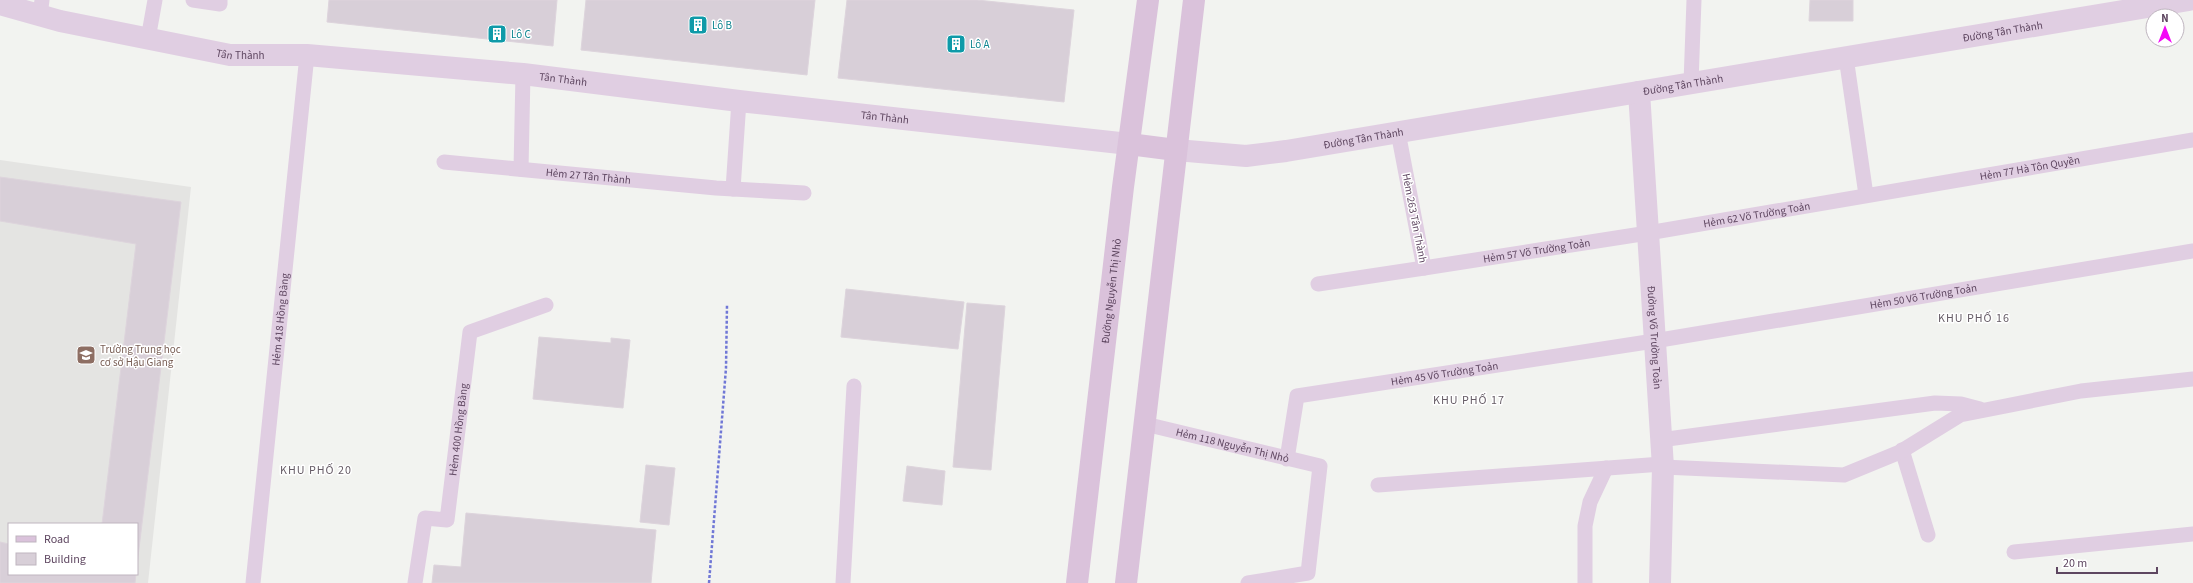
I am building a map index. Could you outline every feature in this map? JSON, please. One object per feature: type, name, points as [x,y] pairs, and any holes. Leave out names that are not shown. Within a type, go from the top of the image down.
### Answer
[{"type":"main road","name":"Đường Nguyễn Thị Nhỏ","points":[[1077,583],[1129,144],[1148,0]]},
{"type":"main road","points":[[1126,583],[1194,0]]},
{"type":"main road","points":[[1129,144],[1176,150]]},
{"type":"street","name":"Đường Tân Thành","points":[[1176,150],[1246,156],[1286,151],[2189,0]]},
{"type":"street","name":"Tân Thành","points":[[0,4],[41,8],[60,21],[230,55],[307,55],[523,74],[739,101],[1129,144]]},
{"type":"street","name":"Đường Võ Trường Toản","points":[[1639,92],[1662,466],[1660,583]]},
{"type":"lane","points":[[148,39],[155,0]]},
{"type":"lane","points":[[193,0],[220,4],[220,0]]},
{"type":"lane","points":[[1691,84],[1694,0]]},
{"type":"lane","name":"Hẻm 418 Hồng Bàng","points":[[253,583],[307,55]]},
{"type":"lane","points":[[1846,57],[1866,195]]},
{"type":"lane","points":[[521,170],[523,74]]},
{"type":"lane","points":[[733,189],[739,101]]},
{"type":"lane","name":"Hẻm 263 Tân Thành","points":[[1318,284],[1424,268],[1398,132]]},
{"type":"lane","name":"Hẻm 77 Hà Tôn Quyền","points":[[1866,195],[2193,140]]},
{"type":"lane","name":"Hẻm 27 Tân Thành","points":[[444,162],[733,189],[804,193]]},
{"type":"lane","name":"Hẻm 62 Võ Trường Toản","points":[[1648,233],[1866,195]]},
{"type":"lane","name":"Hẻm 57 Võ Trường Toản","points":[[1424,268],[1648,233]]},
{"type":"lane","name":"Hẻm 50 Võ Trường Toản","points":[[1654,341],[2193,251]]},
{"type":"lane","name":"Hẻm 400 Hồng Bàng","points":[[415,583],[425,518],[447,520],[470,332],[546,305]]},
{"type":"lane","name":"Hẻm 45 Võ Trường Toản","points":[[1287,459],[1297,396],[1654,341]]},
{"type":"lane","points":[[1378,485],[1606,468],[1662,466],[1844,475],[1902,450],[1960,415],[2081,392],[2193,379]]},
{"type":"lane","points":[[843,583],[854,386]]},
{"type":"lane","points":[[1660,440],[1935,403],[1961,404],[1986,410]]},
{"type":"lane","name":"Hẻm 118 Nguyễn Thị Nhỏ","points":[[1145,424],[1320,466],[1308,573],[1248,583]]},
{"type":"lane","points":[[1902,450],[1928,535]]},
{"type":"lane","points":[[1585,583],[1587,518],[1590,502],[1606,468]]},
{"type":"lane","points":[[2014,552],[2193,534]]},
{"type":"path","points":[[709,583],[726,368],[727,305]]},
{"type":"shaded area","name":"Trường Trung học cơ sở Hậu Giang","points":[[0,160],[191,187],[148,583],[0,583]]},
{"type":"building","name":"Lô C","points":[[329,0],[557,0],[553,46],[327,22]]},
{"type":"building","name":"Lô B","points":[[586,0],[815,0],[807,75],[581,50]]},
{"type":"building","name":"Lô A","points":[[847,0],[977,0],[1074,10],[1064,102],[838,78]]},
{"type":"building","points":[[1810,0],[1853,0],[1853,21],[1809,21]]},
{"type":"building","points":[[0,177],[181,202],[138,557],[138,523],[102,523],[136,244],[0,221]]},
{"type":"building","points":[[846,289],[964,302],[958,349],[841,337]]},
{"type":"building","points":[[967,303],[1005,306],[991,470],[953,467]]},
{"type":"building","points":[[539,337],[611,343],[611,338],[630,340],[623,408],[533,399]]},
{"type":"building","points":[[646,465],[675,468],[669,525],[640,522]]},
{"type":"building","points":[[907,466],[945,471],[942,505],[903,501]]},
{"type":"building","points":[[466,513],[656,530],[651,583],[432,583],[434,565],[461,567]]},
{"type":"building","points":[[0,542],[8,544],[8,575],[136,575],[135,583],[0,583]]},
{"type":"place","name":"Lô B","points":[[698,25]]},
{"type":"place","name":"Lô C","points":[[497,34]]},
{"type":"place","name":"Lô A","points":[[956,44]]},
{"type":"place","name":"Trường Trung học cơ sở Hậu Giang","points":[[86,355]]},
{"type":"district","name":"KHU PHỐ 16","points":[[1974,318]]},
{"type":"district","name":"KHU PHỐ 17","points":[[1469,400]]},
{"type":"district","name":"KHU PHỐ 20","points":[[316,470]]}]
